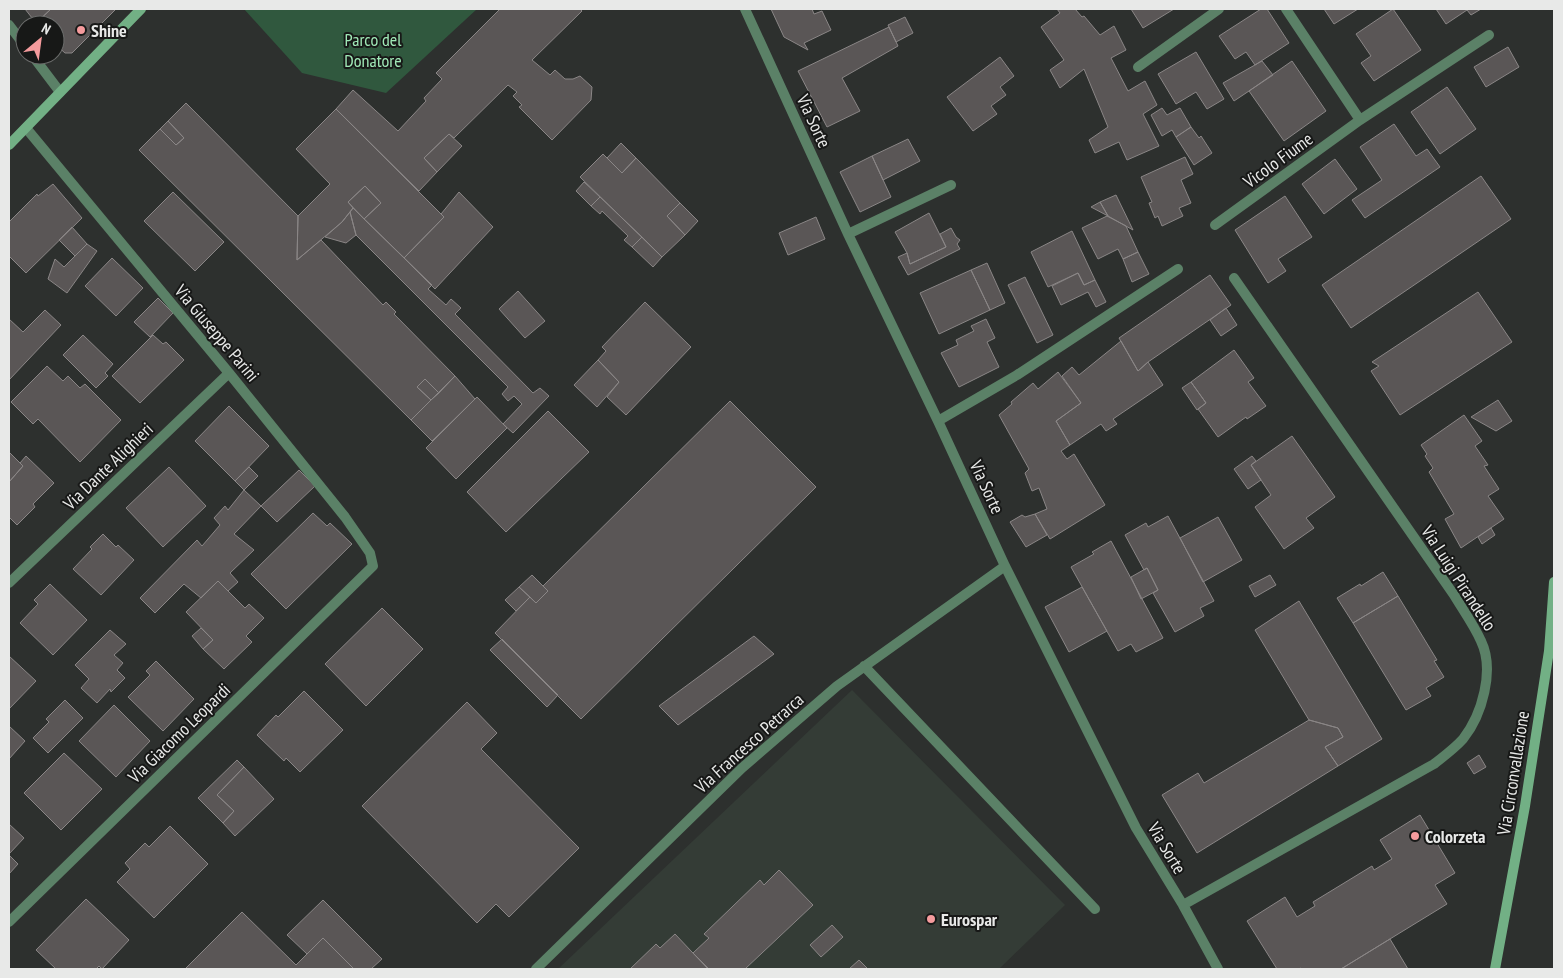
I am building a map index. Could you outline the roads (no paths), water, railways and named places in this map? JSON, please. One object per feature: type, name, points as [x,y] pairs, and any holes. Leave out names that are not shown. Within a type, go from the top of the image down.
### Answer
[{"type":"main road","points":[[9,145],[142,9]]},
{"type":"main road","name":"Via Circonvallazione","points":[[1495,969],[1525,806],[1549,651],[1554,582]]},
{"type":"street","name":"Via Sorte","points":[[745,9],[848,234],[1005,566],[1136,828],[1183,905],[1218,969]]},
{"type":"street","points":[[1138,67],[1218,9]]},
{"type":"street","points":[[1286,9],[1360,120]]},
{"type":"street","name":"Vicolo Fiume","points":[[1215,225],[1360,120],[1489,36]]},
{"type":"street","points":[[40,65],[60,92]]},
{"type":"street","name":"Via Giuseppe Parini","points":[[26,128],[229,373],[345,517],[370,553],[373,566]]},
{"type":"street","points":[[848,234],[951,186]]},
{"type":"street","points":[[938,421],[1017,375],[1178,269]]},
{"type":"street","name":"Via Luigi Pirandello","points":[[1183,905],[1434,764],[1449,753],[1463,739],[1473,723],[1481,705],[1486,674],[1482,642],[1454,595],[1234,278]]},
{"type":"street","name":"Via Dante Alighieri","points":[[9,583],[229,373]]},
{"type":"street","name":"Via Giacomo Leopardi","points":[[9,922],[373,566]]},
{"type":"street","name":"Via Francesco Petrarca","points":[[536,969],[742,768],[837,686],[1005,566]]},
{"type":"street","points":[[864,666],[1095,909]]},
{"type":"place","name":"Shine","points":[[81,30]]},
{"type":"place","name":"Colorzeta","points":[[1415,836]]},
{"type":"place","name":"Eurospar","points":[[931,919]]},
{"type":"park label","name":"Parco del Donatore","points":[[373,49]]}]
